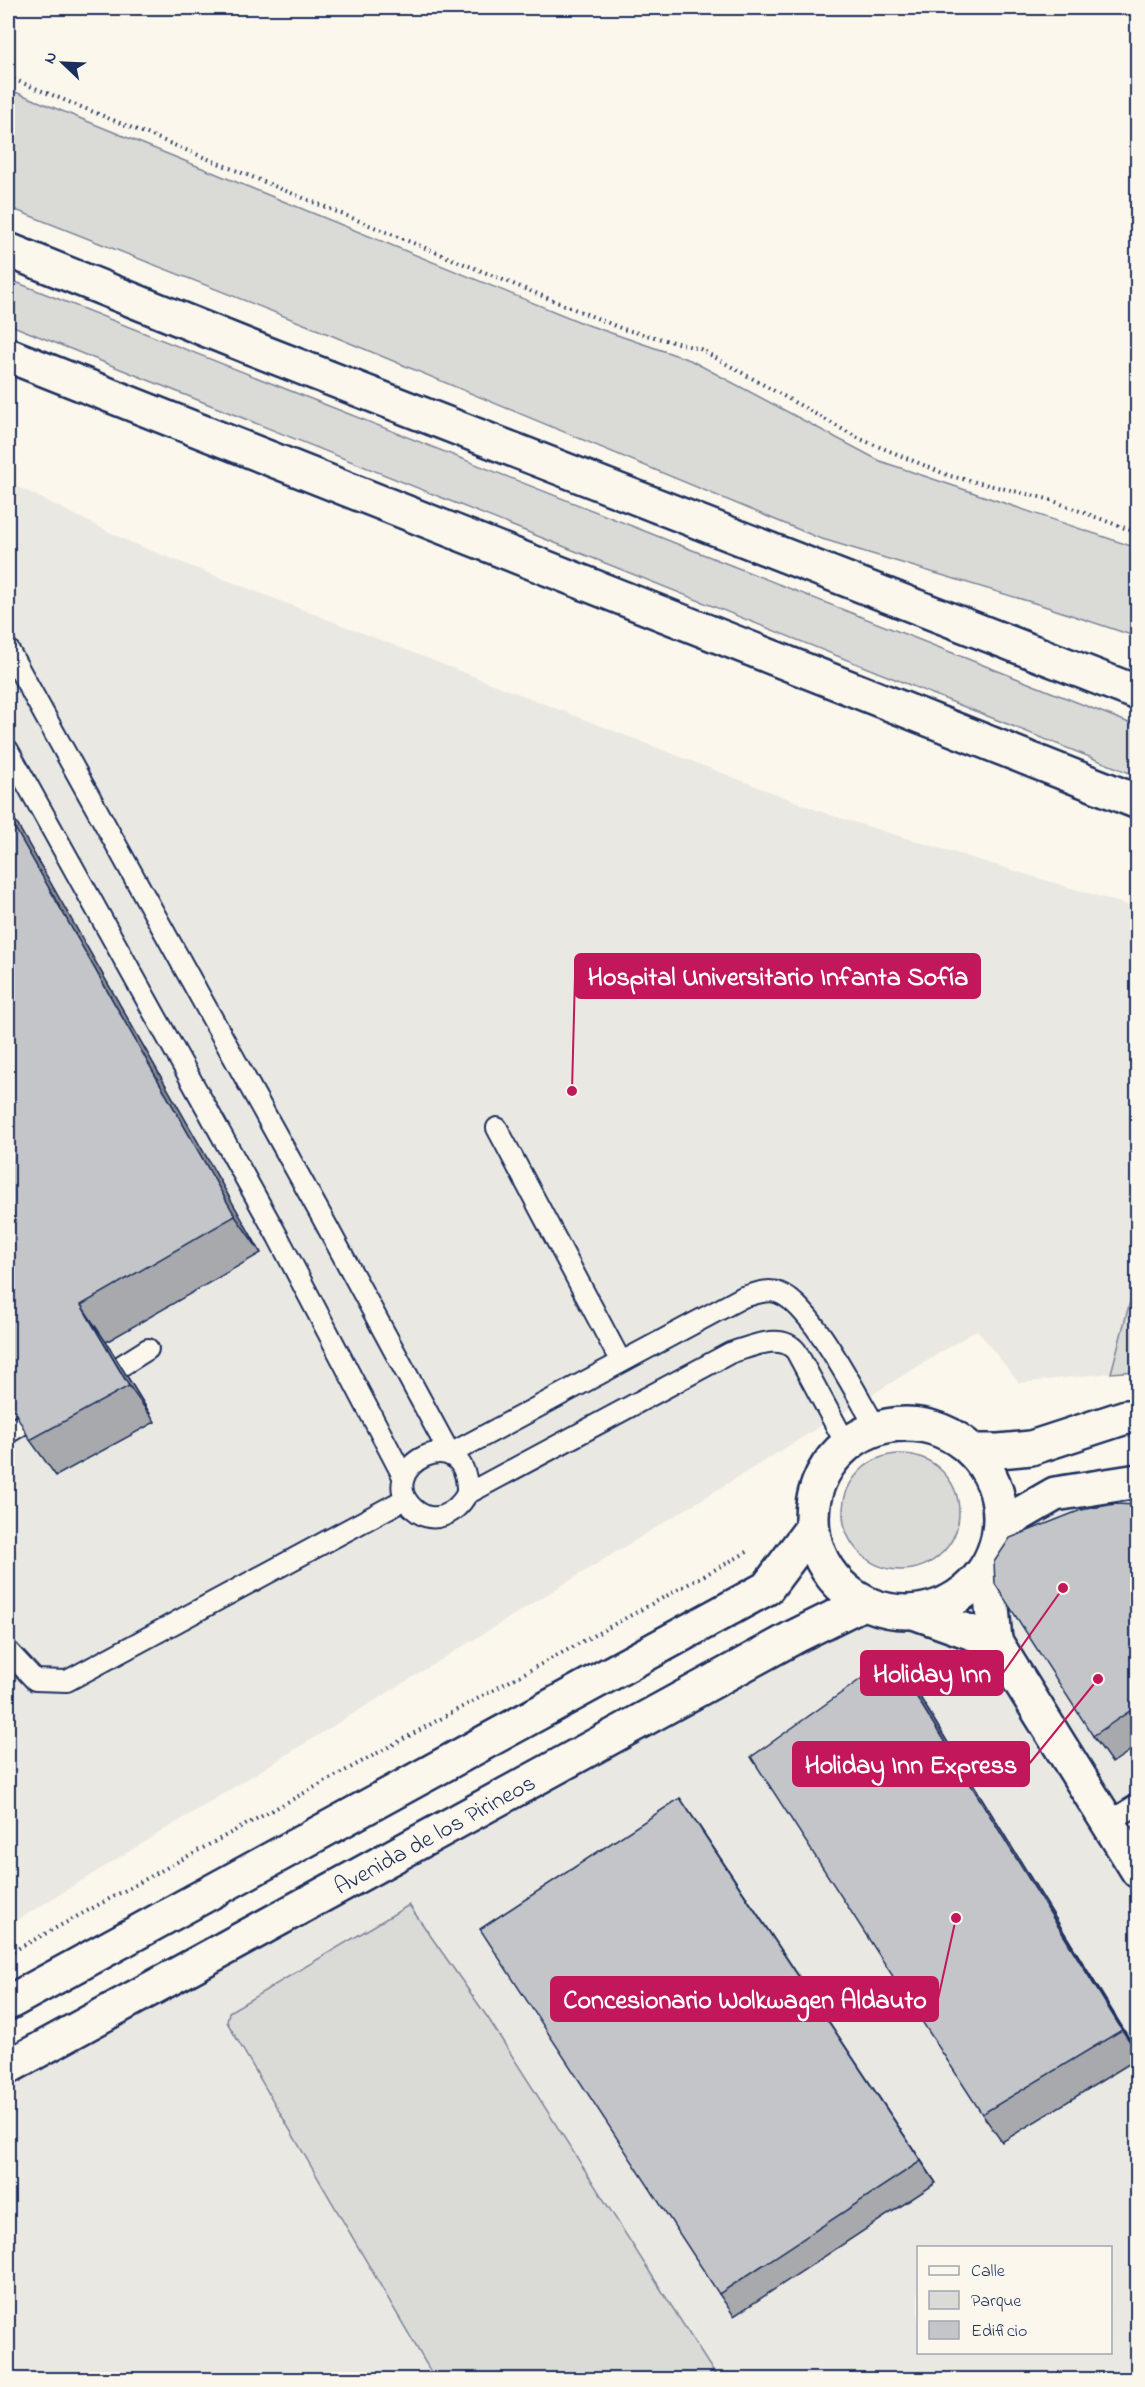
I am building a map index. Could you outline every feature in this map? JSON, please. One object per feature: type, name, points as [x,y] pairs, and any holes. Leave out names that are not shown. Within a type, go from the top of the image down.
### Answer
[{"type":"main road","points":[[8,250],[281,360],[1137,693]]},
{"type":"main road","points":[[8,355],[1137,802]]},
{"type":"main road","points":[[972,1451],[1031,1448],[1126,1417],[1137,1418]]},
{"type":"main road","points":[[993,1556],[966,1590],[946,1604],[914,1612],[894,1612],[863,1603],[843,1589],[823,1564],[812,1528],[812,1507],[822,1476],[845,1442],[876,1427],[917,1424],[948,1433],[972,1451],[992,1478],[998,1498],[1000,1525],[993,1556],[991,1595],[995,1641],[1137,1871]]},
{"type":"main road","points":[[1000,1525],[1055,1494],[1137,1481]]},
{"type":"main road","points":[[8,2004],[767,1588],[812,1528]]},
{"type":"main road","name":"Avenida de los Pirineos","points":[[8,2067],[796,1636],[863,1603]]},
{"type":"main road","points":[[914,1612],[995,1641]]},
{"type":"lane","points":[[8,649],[322,1217],[450,1454],[463,1466],[467,1479],[467,1494]]},
{"type":"lane","points":[[8,750],[278,1237],[403,1476],[402,1487],[405,1499],[415,1510],[427,1516],[443,1516],[458,1508],[467,1494],[730,1353],[764,1343],[791,1344],[845,1442]]},
{"type":"lane","points":[[497,1128],[621,1362]]},
{"type":"lane","points":[[403,1476],[420,1458],[435,1453],[450,1454],[743,1297],[770,1291],[781,1293],[799,1307],[815,1327],[876,1427]]},
{"type":"lane","points":[[121,1366],[148,1349]]},
{"type":"lane","points":[[8,1433],[26,1422]]},
{"type":"lane","points":[[8,1650],[35,1680],[67,1681],[405,1499]]},
{"type":"lane","points":[[1108,1823],[1137,1804]]},
{"type":"path","points":[[8,77],[612,324],[700,349],[858,438],[950,476],[1048,499],[1137,533]]},
{"type":"path","points":[[8,1954],[753,1549]]},
{"type":"shaded area","points":[[8,482],[134,544],[830,815],[1137,908],[1137,1275],[1111,1373],[1019,1383],[977,1330],[8,1926]]},
{"type":"shaded area","points":[[1137,1481],[1137,2379],[8,2380],[8,2068],[863,1603],[914,1612],[966,1590],[993,1556],[1055,1494]]},
{"type":"green space","points":[[8,89],[585,324],[690,360],[880,461],[1137,548],[1137,637],[1041,605],[819,538],[309,326],[8,207]]},
{"type":"green space","points":[[8,279],[1137,726],[1137,776],[8,324]]},
{"type":"green space","points":[[1137,1275],[1137,1371],[1111,1373]]},
{"type":"green space","points":[[901,1454],[923,1458],[942,1471],[955,1490],[959,1512],[955,1534],[942,1553],[923,1566],[901,1570],[879,1566],[860,1553],[847,1534],[843,1512],[847,1490],[860,1471],[879,1458]]},
{"type":"green space","points":[[409,1905],[488,2018],[718,2379],[435,2379],[227,2022],[229,2012]]},
{"type":"building","points":[[8,816],[235,1216],[81,1305],[129,1386],[30,1440],[8,1399]]},
{"type":"building","points":[[1115,1504],[1137,1505],[1137,1706],[1093,1736],[995,1584],[994,1562],[1010,1538],[1081,1510]]},
{"type":"building","points":[[892,1657],[1122,2030],[982,2114],[751,1757]]},
{"type":"building","points":[[1137,1780],[1137,1796],[1130,1785]]},
{"type":"building","points":[[680,1798],[921,2161],[719,2294],[480,1929]]},
{"type":"place","name":"Hospital Universitario Infanta Sofía","points":[[572,1091]]},
{"type":"place","name":"Holiday Inn","points":[[1063,1588]]},
{"type":"place","name":"Holiday Inn Express","points":[[1098,1679]]},
{"type":"place","name":"Concesionario Wolkwagen Aldauto","points":[[956,1918]]}]
